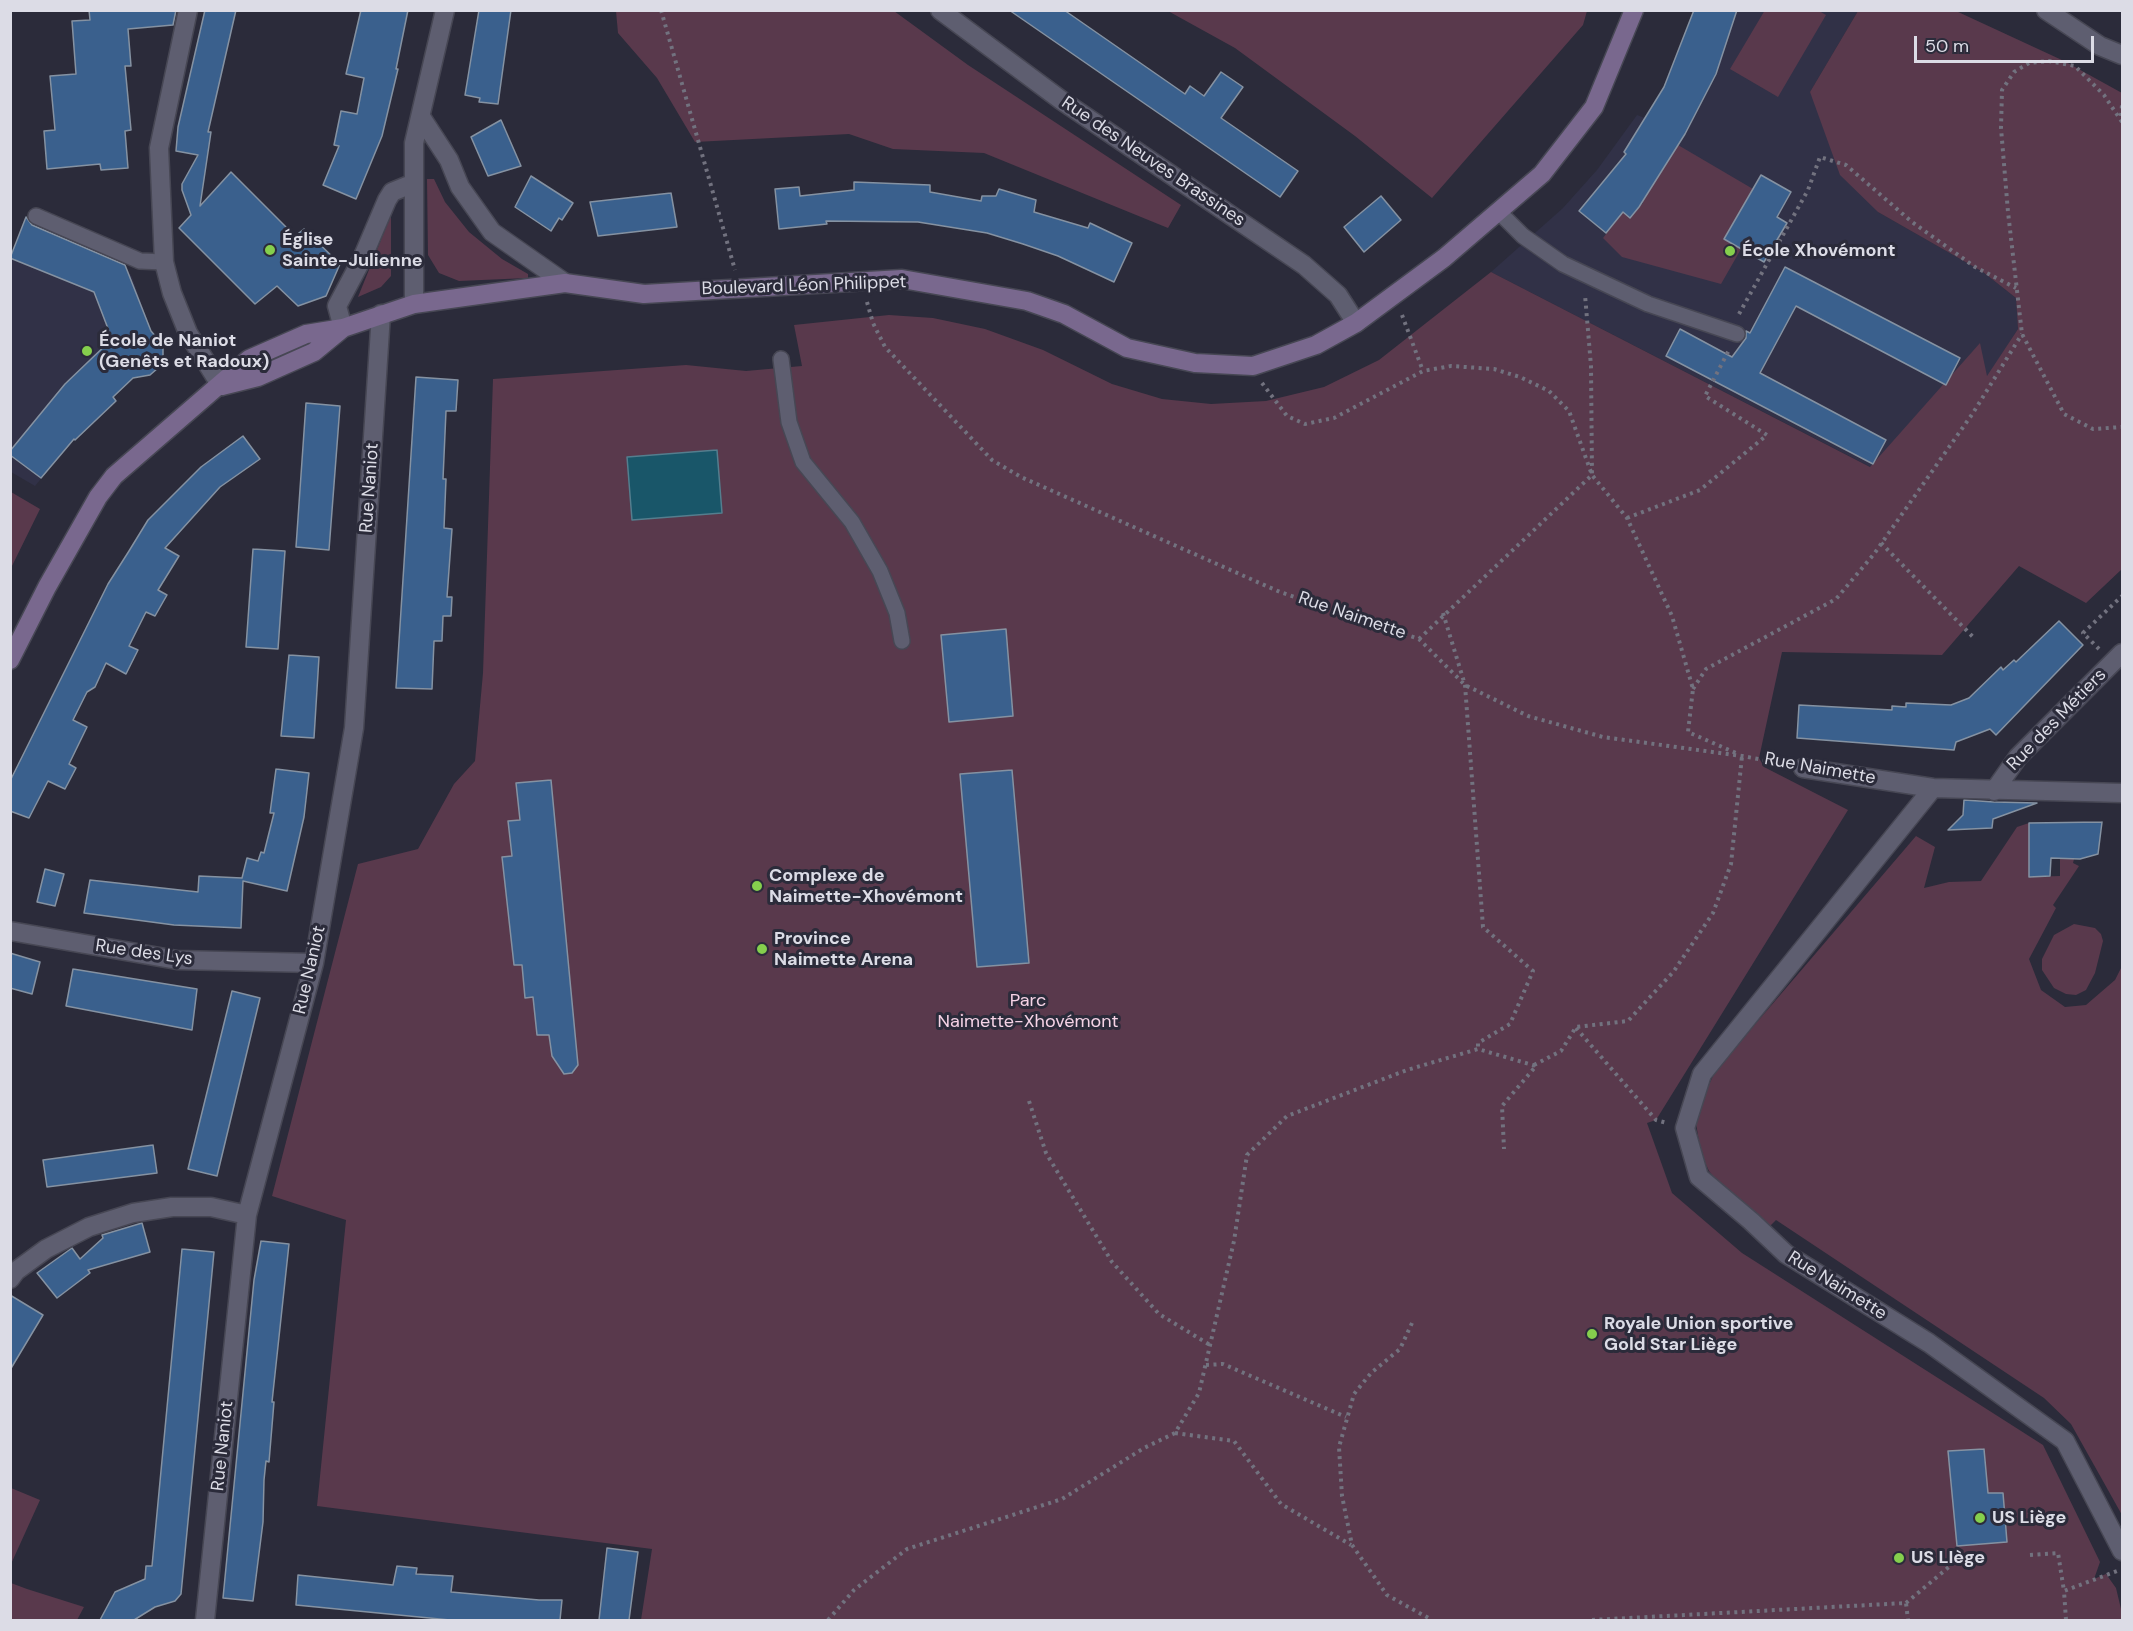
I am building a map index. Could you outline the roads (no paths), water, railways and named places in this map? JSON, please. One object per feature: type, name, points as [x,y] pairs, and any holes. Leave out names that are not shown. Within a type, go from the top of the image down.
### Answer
[{"type":"street","points":[[188,10],[159,148],[164,262],[171,293],[188,333],[221,386]]},
{"type":"street","points":[[414,304],[414,143],[445,10]]},
{"type":"street","name":"Rue des Neuves Brassines","points":[[939,10],[1061,100],[1304,265],[1338,296],[1356,323]]},
{"type":"street","name":"Boulevard Léon Philippet","points":[[10,660],[98,497],[114,476],[177,419],[221,386],[249,359],[306,334],[343,327],[414,304],[565,283],[644,294],[902,279],[1027,301],[1064,314],[1127,348],[1195,363],[1253,366],[1316,345],[1356,323],[1444,258],[1542,174],[1594,107],[1634,10]]},
{"type":"street","points":[[2046,10],[2100,46],[2122,55]]},
{"type":"street","points":[[421,117],[449,160],[460,187],[492,232],[565,283]]},
{"type":"street","points":[[343,327],[338,306],[361,261],[387,200],[392,192],[414,183]]},
{"type":"street","name":"Rue Naniot","points":[[205,1620],[247,1215],[314,963],[354,728],[381,314]]},
{"type":"street","name":"Rue des Métiers","points":[[1994,790],[2018,757],[2122,652]]},
{"type":"street","name":"Rue Naimette","points":[[1803,768],[1934,788],[2122,793]]},
{"type":"street","name":"Rue Naimette","points":[[1934,788],[1702,1074],[1685,1128],[1698,1177],[1751,1221],[1785,1254],[1929,1343],[2065,1440],[2122,1551]]},
{"type":"street","name":"Rue des Lys","points":[[10,931],[177,960],[314,963]]},
{"type":"street","points":[[10,1279],[16,1271],[46,1249],[89,1227],[133,1213],[182,1207],[210,1207],[247,1215]]},
{"type":"lane","points":[[1499,212],[1522,236],[1563,264],[1648,304],[1733,333]]},
{"type":"lane","points":[[36,216],[140,261],[164,262]]},
{"type":"lane","points":[[781,359],[789,422],[803,462],[852,522],[880,571],[897,613],[902,641]]},
{"type":"place","name":"Église Sainte-Julienne","points":[[270,250]]},
{"type":"place","name":"École Xhovémont","points":[[1730,251]]},
{"type":"place","name":"École de Naniot (Genêts et Radoux)","points":[[87,351]]},
{"type":"place","name":"Complexe de Naimette-Xhovémont","points":[[757,886]]},
{"type":"place","name":"Province Naimette Arena","points":[[762,949]]},
{"type":"place","name":"Royale Union sportive Gold Star Liège","points":[[1592,1334]]},
{"type":"place","name":"US Liège","points":[[1980,1518]]},
{"type":"place","name":"US LIège","points":[[1899,1558]]},
{"type":"park label","name":"Parc Naimette-Xhovémont","points":[[1028,1011]]}]
